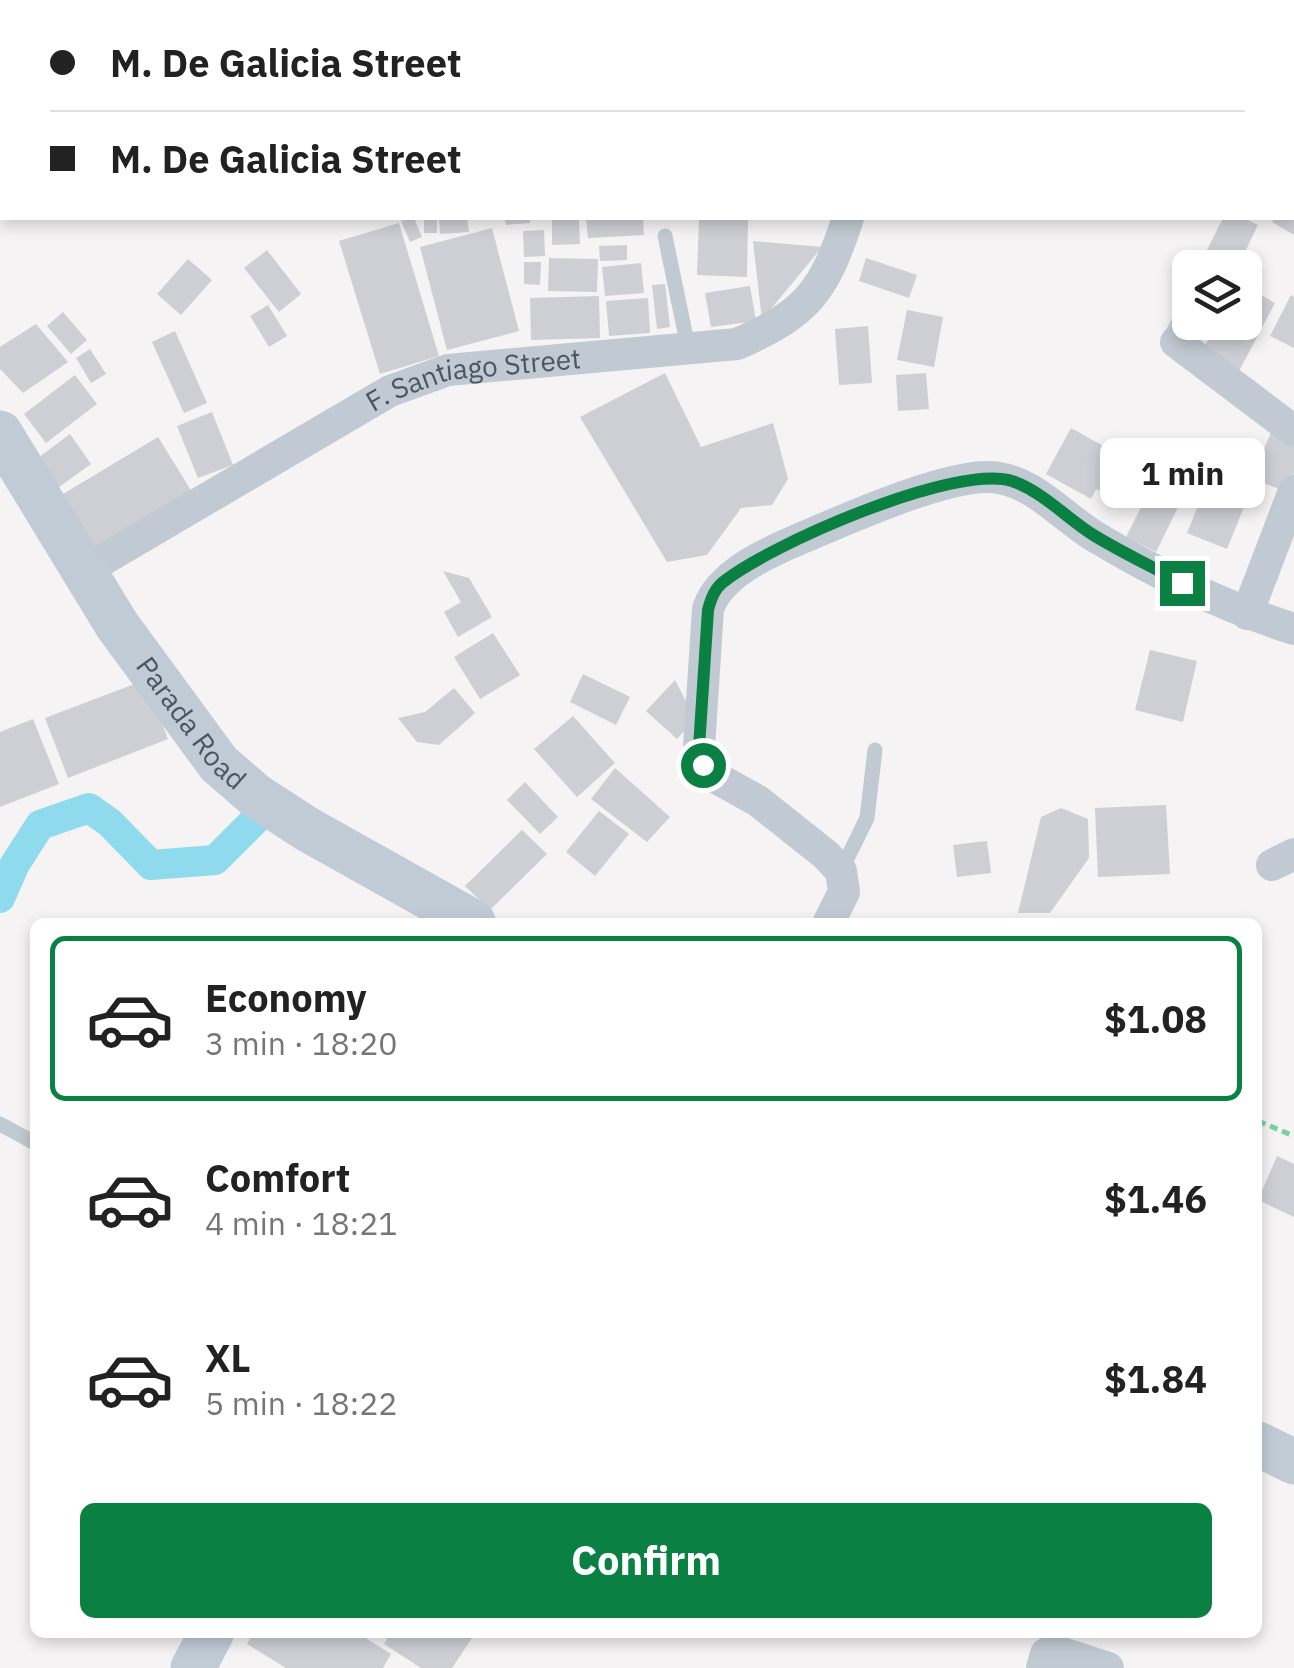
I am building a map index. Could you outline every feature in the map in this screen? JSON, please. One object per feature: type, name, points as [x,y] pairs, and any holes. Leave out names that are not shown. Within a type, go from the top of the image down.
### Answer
[{"type":"street","name":"F. Santiago Street","points":[[82,572],[390,392],[419,380],[448,370],[737,344],[779,326],[815,294],[838,249],[847,220]]},
{"type":"street","points":[[1176,342],[1294,431]]},
{"type":"street","name":"Parada Road","points":[[0,433],[117,625],[219,764],[256,796],[307,829],[466,918]]},
{"type":"street","points":[[830,918],[844,892],[841,871],[758,800],[713,776],[703,765],[699,747],[708,610],[712,595],[721,584],[780,548],[872,508],[988,476],[1032,490],[1092,535],[1247,614],[1294,629]]},
{"type":"street","points":[[1247,614],[1294,490]]},
{"type":"street","points":[[1262,1446],[1294,1462]]},
{"type":"street","points":[[193,1668],[209,1638]]},
{"type":"street","points":[[1042,1668],[1046,1654],[1054,1650],[1108,1668]]},
{"type":"lane","points":[[665,236],[688,347]]},
{"type":"lane","points":[[841,871],[868,818],[875,750]]},
{"type":"lane","points":[[0,1124],[30,1140]]},
{"type":"path","points":[[1262,1123],[1294,1136]]},
{"type":"building","points":[[415,220],[422,237],[410,242],[401,221]]},
{"type":"building","points":[[424,220],[437,220],[437,233],[424,233]]},
{"type":"building","points":[[439,220],[467,220],[469,232],[440,234]]},
{"type":"building","points":[[505,220],[530,220],[530,223],[506,225]]},
{"type":"building","points":[[552,220],[579,220],[580,244],[552,245]]},
{"type":"building","points":[[586,220],[643,220],[644,235],[588,238]]},
{"type":"building","points":[[699,220],[748,220],[747,277],[697,275]]},
{"type":"building","points":[[1222,220],[1248,220],[1258,225],[1246,250],[1207,250]]},
{"type":"building","points":[[1294,220],[1294,235],[1272,222]]},
{"type":"building","points":[[399,223],[439,356],[380,374],[339,241]]},
{"type":"building","points":[[492,228],[519,331],[447,350],[420,247]]},
{"type":"building","points":[[544,230],[545,256],[524,257],[523,231]]},
{"type":"building","points":[[753,241],[822,247],[762,320]]},
{"type":"building","points":[[627,245],[627,260],[600,261],[599,246]]},
{"type":"building","points":[[267,250],[301,294],[279,312],[244,268]]},
{"type":"building","points":[[549,258],[598,259],[597,292],[548,291]]},
{"type":"building","points":[[866,258],[917,275],[909,298],[859,281]]},
{"type":"building","points":[[188,259],[212,280],[181,315],[157,294]]},
{"type":"building","points":[[524,262],[541,262],[540,285],[524,284]]},
{"type":"building","points":[[641,263],[644,293],[605,296],[602,267]]},
{"type":"building","points":[[665,284],[670,327],[657,329],[652,285]]},
{"type":"building","points":[[750,286],[756,321],[711,327],[705,293]]},
{"type":"building","points":[[1291,295],[1294,297],[1294,348],[1270,336]]},
{"type":"building","points":[[599,296],[600,338],[531,340],[530,298]]},
{"type":"building","points":[[1262,296],[1275,303],[1262,328]]},
{"type":"building","points":[[648,298],[650,333],[609,336],[606,301]]},
{"type":"building","points":[[268,305],[287,336],[269,347],[250,316]]},
{"type":"building","points":[[907,310],[943,317],[934,367],[897,360]]},
{"type":"building","points":[[63,312],[87,340],[71,354],[47,326]]},
{"type":"building","points":[[36,324],[68,362],[23,393],[0,369],[0,347]]},
{"type":"building","points":[[868,326],[872,383],[839,385],[835,329]]},
{"type":"building","points":[[175,331],[207,403],[184,413],[152,342]]},
{"type":"building","points":[[1180,340],[1200,340],[1196,348]]},
{"type":"building","points":[[1208,340],[1255,340],[1238,373],[1201,353]]},
{"type":"building","points":[[90,349],[106,374],[91,383],[76,358]]},
{"type":"building","points":[[665,373],[701,447],[773,423],[788,479],[772,505],[741,508],[707,555],[667,562],[580,417]]},
{"type":"building","points":[[926,373],[929,409],[898,411],[896,375]]},
{"type":"building","points":[[75,375],[97,404],[46,443],[24,414]]},
{"type":"building","points":[[212,412],[233,465],[198,478],[177,426]]},
{"type":"building","points":[[1274,425],[1294,442],[1294,473],[1286,492],[1252,478]]},
{"type":"building","points":[[1071,428],[1145,469],[1126,505],[1096,489],[1091,499],[1046,474]]},
{"type":"building","points":[[70,434],[91,464],[55,490],[34,461]]},
{"type":"building","points":[[158,437],[192,492],[92,552],[58,497]]},
{"type":"building","points":[[1160,470],[1189,485],[1156,552],[1126,537]]},
{"type":"building","points":[[1211,474],[1251,490],[1227,549],[1187,533]]},
{"type":"building","points":[[443,571],[469,578],[492,617],[458,637],[444,612],[461,602]]},
{"type":"building","points":[[493,633],[520,675],[480,699],[454,657]]},
{"type":"building","points":[[1150,650],[1197,661],[1183,722],[1135,710]]},
{"type":"building","points":[[583,674],[630,697],[616,725],[570,702]]},
{"type":"building","points":[[145,680],[168,739],[68,778],[45,718]]},
{"type":"building","points":[[675,680],[695,719],[677,739],[646,711]]},
{"type":"building","points":[[454,688],[475,713],[439,745],[417,742],[398,718],[425,712]]},
{"type":"building","points":[[573,716],[615,763],[577,797],[534,749]]},
{"type":"building","points":[[33,719],[59,784],[0,807],[0,732]]},
{"type":"building","points":[[615,768],[670,817],[647,842],[591,799]]},
{"type":"building","points":[[525,782],[558,817],[540,834],[507,800]]},
{"type":"building","points":[[1166,805],[1170,874],[1098,877],[1095,808]]},
{"type":"building","points":[[1061,808],[1088,819],[1089,858],[1050,913],[1018,913],[1041,817]]},
{"type":"building","points":[[599,811],[629,834],[595,876],[566,852]]},
{"type":"building","points":[[522,830],[547,854],[490,910],[465,886]]},
{"type":"building","points":[[987,841],[991,873],[957,877],[953,845]]},
{"type":"building","points":[[1277,1156],[1294,1164],[1294,1217],[1262,1202],[1262,1191]]},
{"type":"building","points":[[250,1638],[366,1638],[391,1654],[383,1668],[286,1668],[247,1644]]},
{"type":"building","points":[[388,1638],[472,1638],[452,1668],[421,1668],[384,1644]]},
{"type":"waterway","points":[[0,898],[15,864],[40,825],[89,808],[110,823],[151,865],[215,860],[259,816]]},
{"type":"route","points":[[703,765],[699,747],[712,595],[721,584],[780,548],[872,508],[955,482],[988,476],[1012,481],[1032,490],[1092,535],[1182,583]]}]
